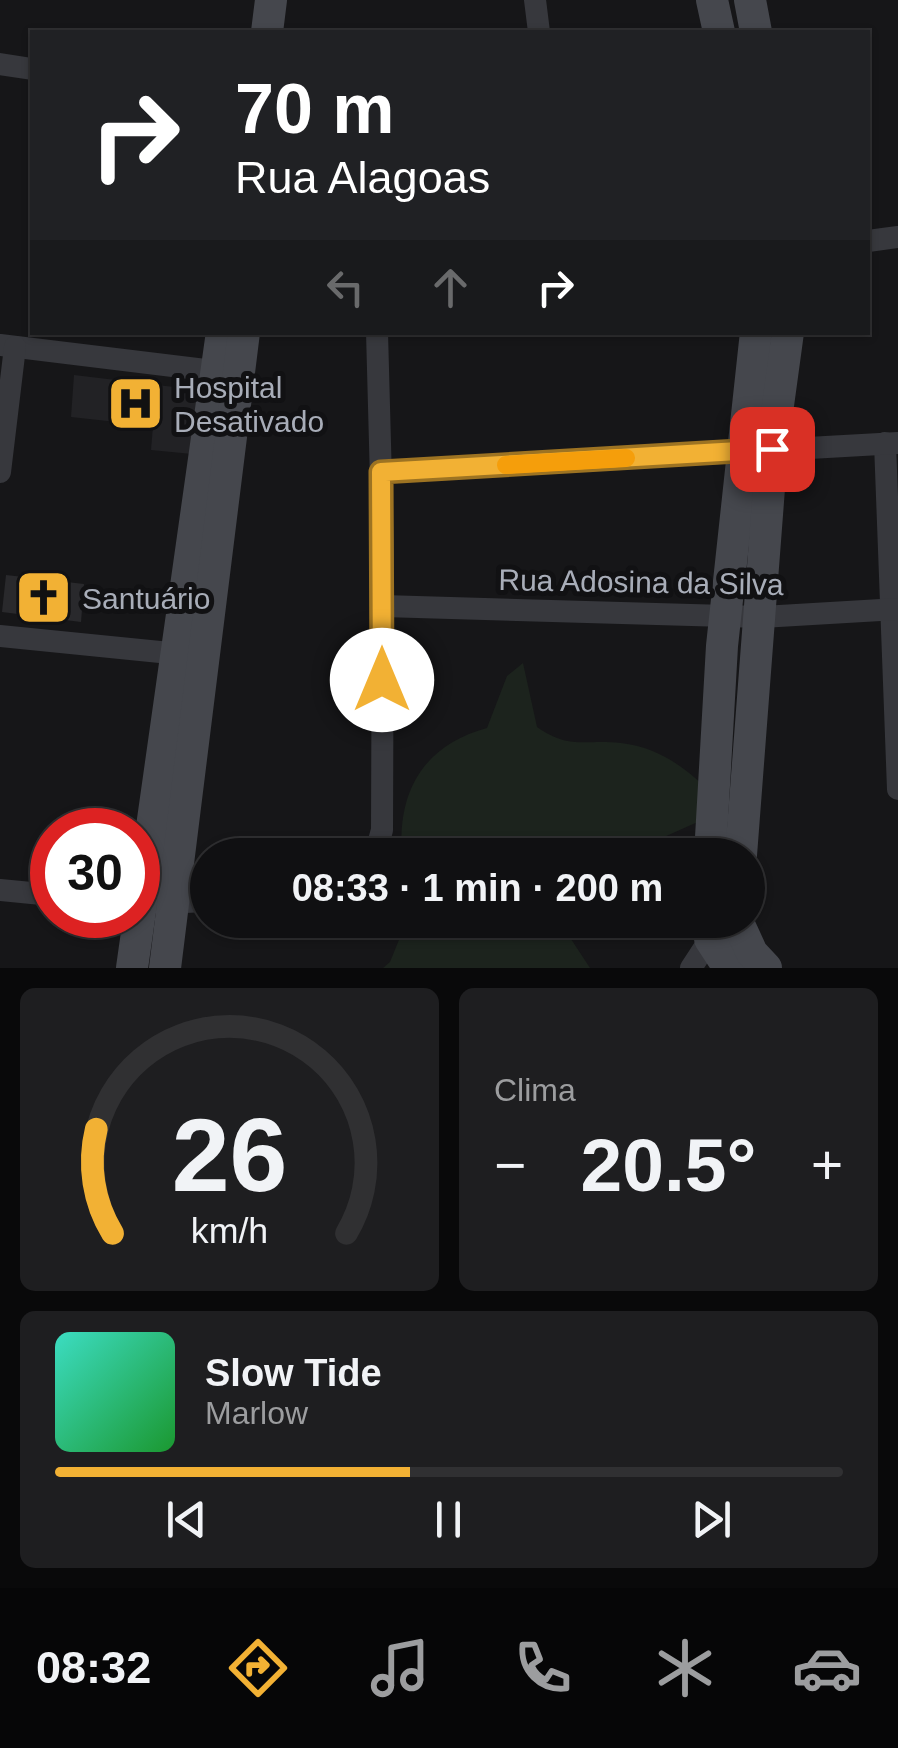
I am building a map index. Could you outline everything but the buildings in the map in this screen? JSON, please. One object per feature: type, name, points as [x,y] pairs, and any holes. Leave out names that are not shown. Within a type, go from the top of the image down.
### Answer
[{"type":"street","points":[[268,30],[271,0]]},
{"type":"street","points":[[535,0],[540,30]]},
{"type":"street","points":[[712,0],[719,30]]},
{"type":"street","points":[[750,0],[756,30]]},
{"type":"street","points":[[0,64],[30,69]]},
{"type":"street","points":[[870,240],[898,236]]},
{"type":"street","points":[[222,335],[228,373]]},
{"type":"street","points":[[160,839],[228,373],[243,335]]},
{"type":"street","points":[[377,335],[383,606],[380,838]]},
{"type":"street","points":[[742,838],[761,618],[756,335]]},
{"type":"street","points":[[711,838],[726,617],[756,450],[787,335]]},
{"type":"street","points":[[0,472],[8,346],[228,373]]},
{"type":"street","points":[[381,472],[892,443],[898,789]]},
{"type":"street","name":"Rua Adosina da Silva","points":[[383,606],[761,618],[895,609]]},
{"type":"street","points":[[0,636],[189,655]]},
{"type":"street","points":[[0,890],[30,893]]},
{"type":"street","points":[[160,903],[190,902]]},
{"type":"street","points":[[132,968],[140,938]]},
{"type":"street","points":[[159,938],[166,968]]},
{"type":"street","points":[[691,968],[705,938]]},
{"type":"street","points":[[713,938],[729,968]]},
{"type":"street","points":[[745,938],[766,968]]},
{"type":"shaded area","name":"Hospital Desativado","points":[[74,375],[199,390],[192,454],[151,450],[153,426],[71,417]]},
{"type":"shaded area","points":[[523,663],[537,727],[549,734],[568,741],[645,748],[687,771],[705,787],[702,820],[662,838],[402,838],[404,811],[419,774],[446,746],[487,728],[507,676]]},
{"type":"shaded area","points":[[400,938],[572,938],[590,968],[383,968],[390,962]]},
{"type":"slow traffic","points":[[506,465],[626,458]]},
{"type":"place","name":"Hospital Desativado","points":[[135,404]]},
{"type":"place","name":"Santuário","points":[[43,598]]},
{"type":"route","points":[[382,680],[381,472],[772,449]]}]
